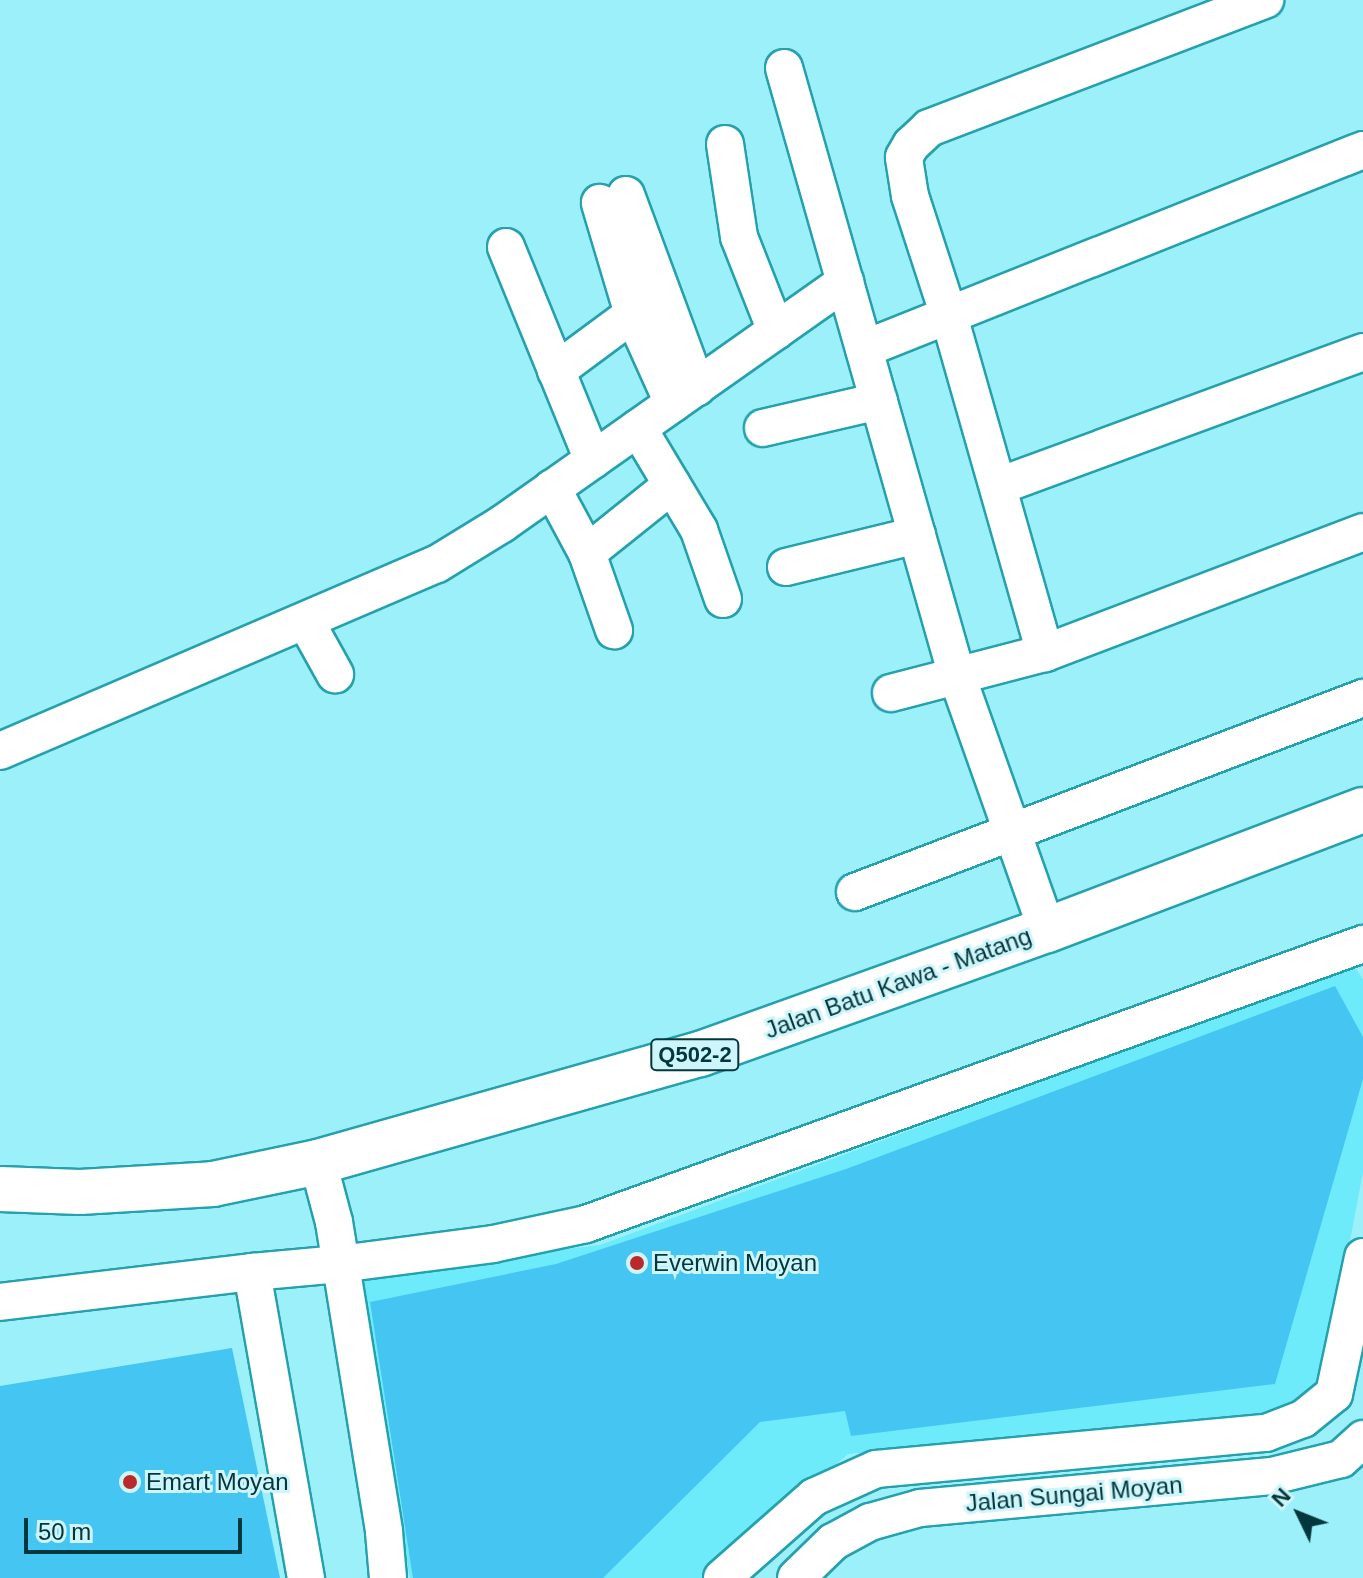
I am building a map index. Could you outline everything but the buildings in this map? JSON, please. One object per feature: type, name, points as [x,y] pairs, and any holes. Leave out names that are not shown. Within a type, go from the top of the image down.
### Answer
[{"type":"main road","name":"Jalan Batu Kawa - Matang","points":[[0,1189],[80,1192],[213,1184],[318,1162],[700,1054],[1047,930],[1363,810]]},
{"type":"street","points":[[1045,653],[949,316],[910,196],[904,157],[911,145],[929,128],[1265,0]]},
{"type":"street","points":[[784,68],[957,676],[1047,930]]},
{"type":"street","points":[[725,144],[739,237],[776,331]]},
{"type":"street","points":[[864,349],[1363,150]]},
{"type":"street","points":[[613,199],[685,395],[633,314],[613,199]]},
{"type":"street","points":[[506,247],[593,460]]},
{"type":"street","points":[[0,751],[437,564],[593,460],[845,282]]},
{"type":"street","points":[[556,371],[633,314]]},
{"type":"street","points":[[999,486],[1363,352]]},
{"type":"street","points":[[763,428],[879,401]]},
{"type":"street","points":[[638,428],[699,530],[723,599]]},
{"type":"street","points":[[587,553],[672,485]]},
{"type":"street","points":[[552,488],[587,553],[614,630]]},
{"type":"street","points":[[891,693],[1045,653],[1363,532]]},
{"type":"street","points":[[786,567],[917,535]]},
{"type":"street","points":[[306,622],[335,674]]},
{"type":"street","points":[[855,892],[1363,698]]},
{"type":"street","points":[[0,1302],[340,1264],[507,1241],[586,1224],[1363,944]]},
{"type":"street","points":[[318,1162],[334,1222],[380,1504],[388,1578]]},
{"type":"street","points":[[722,1578],[814,1497],[876,1469],[1266,1433],[1303,1419],[1334,1394],[1363,1257]]},
{"type":"street","points":[[252,1272],[306,1578]]},
{"type":"street","name":"Jalan Sungai Moyan","points":[[796,1578],[833,1542],[870,1522],[920,1508],[1272,1476],[1341,1459],[1363,1439]]},
{"type":"shaded area","points":[[1354,966],[1363,979],[1363,1172],[1324,1378],[1281,1415],[848,1454],[703,1578],[410,1578],[354,1275],[600,1245]]},
{"type":"place","name":"Everwin Moyan","points":[[637,1263]]},
{"type":"place","name":"Emart Moyan","points":[[130,1482]]}]
